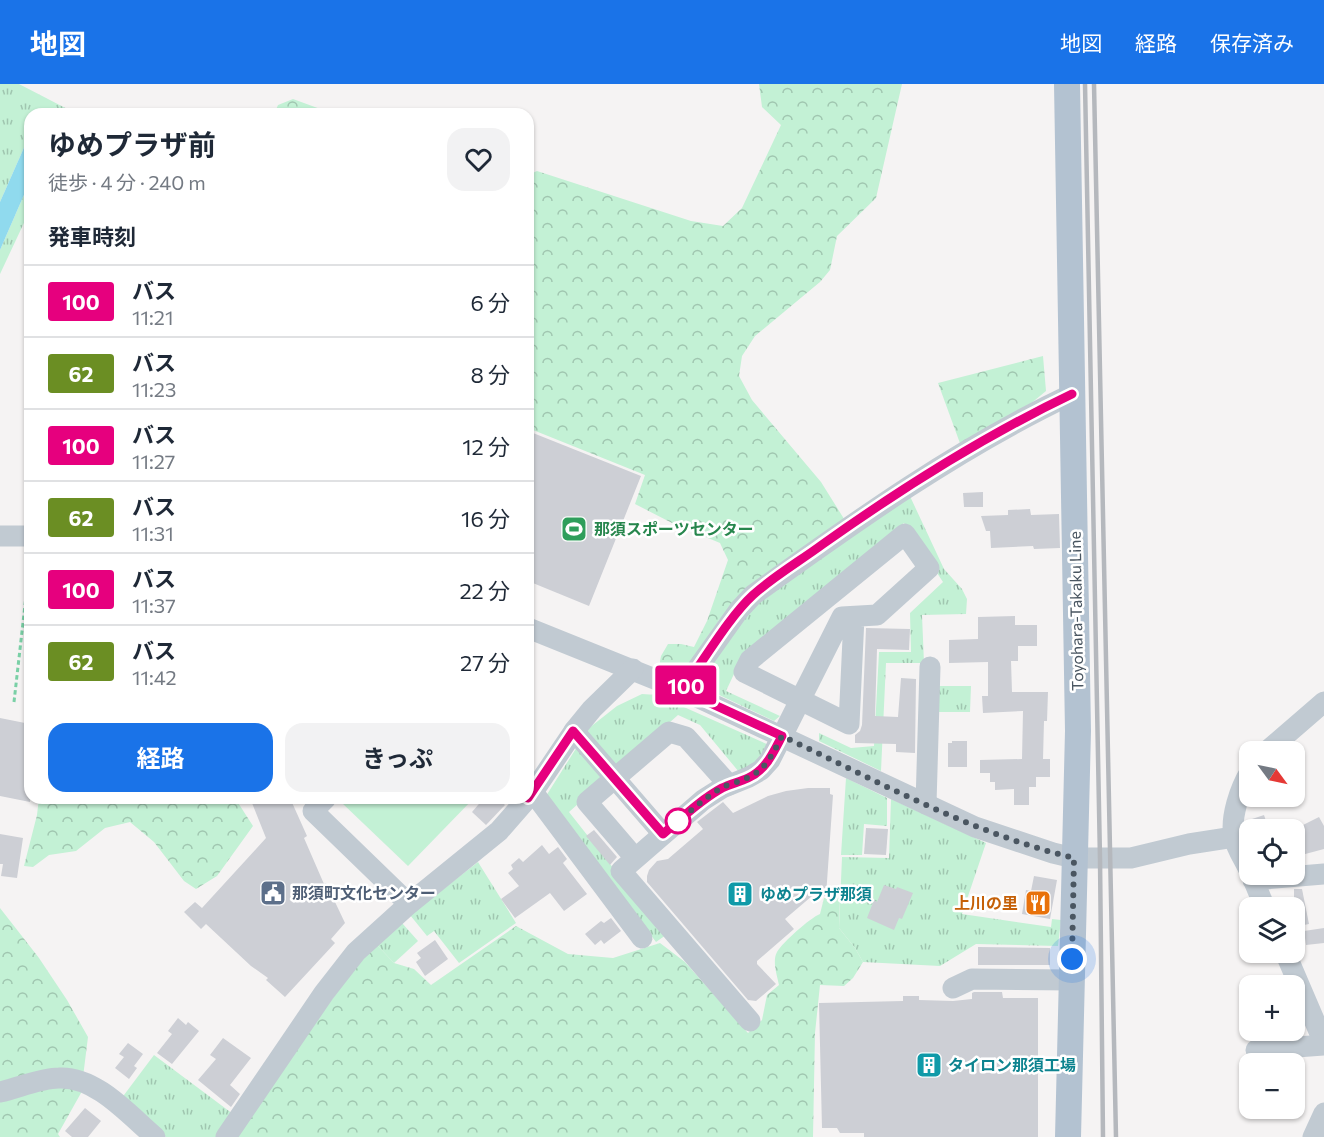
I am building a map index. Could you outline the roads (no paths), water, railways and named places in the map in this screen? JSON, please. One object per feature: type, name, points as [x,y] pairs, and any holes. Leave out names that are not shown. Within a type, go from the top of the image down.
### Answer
[{"type":"main road","name":"Toyohara-Takaku Line","points":[[1067,84],[1078,731],[1068,1137]]},
{"type":"street","points":[[682,690],[739,610],[753,595],[861,517],[934,469],[1030,414],[1072,394]]},
{"type":"street","points":[[825,599],[848,617],[878,615],[929,568],[905,534],[825,599],[750,660],[744,672],[849,724],[848,617]]},
{"type":"street","points":[[0,536],[24,536]]},
{"type":"street","points":[[750,1021],[621,871],[703,800],[761,770],[770,760],[800,700],[848,617]]},
{"type":"street","points":[[534,630],[682,690],[985,830],[1074,858],[1131,858],[1189,844],[1234,837]]},
{"type":"street","points":[[926,804],[930,668]]},
{"type":"street","points":[[534,789],[573,731],[633,669]]},
{"type":"street","points":[[1279,741],[1324,702]]},
{"type":"street","points":[[573,731],[663,834]]},
{"type":"street","points":[[635,858],[587,802],[669,732],[686,736],[729,785]]},
{"type":"street","points":[[534,795],[642,938]]},
{"type":"street","points":[[1239,798],[1235,813],[1234,837],[1239,848]]},
{"type":"street","points":[[226,1137],[324,993],[356,951],[409,904],[499,831],[522,804]]},
{"type":"street","points":[[319,805],[409,904]]},
{"type":"street","points":[[1305,875],[1324,874]]},
{"type":"street","points":[[1256,1050],[1322,1034],[1290,963]]},
{"type":"street","points":[[953,988],[972,978],[1071,980]]},
{"type":"street","points":[[0,1092],[58,1077],[82,1080],[97,1088],[155,1137]]},
{"type":"street","points":[[1313,1137],[1324,1113]]},
{"type":"water","points":[[24,148],[24,195],[0,250],[0,202]]},
{"type":"railway","points":[[1085,84],[1103,1137]]},
{"type":"railway","points":[[1094,84],[1116,1137]]},
{"type":"place","name":"那須スポーツセンター","points":[[574,529]]},
{"type":"place","name":"那須町文化センター","points":[[273,893]]},
{"type":"place","name":"ゆめプラザ那須","points":[[740,894]]},
{"type":"place","name":"上川の里","points":[[1038,903]]},
{"type":"place","name":"タイロン那須工場","points":[[929,1065]]}]
